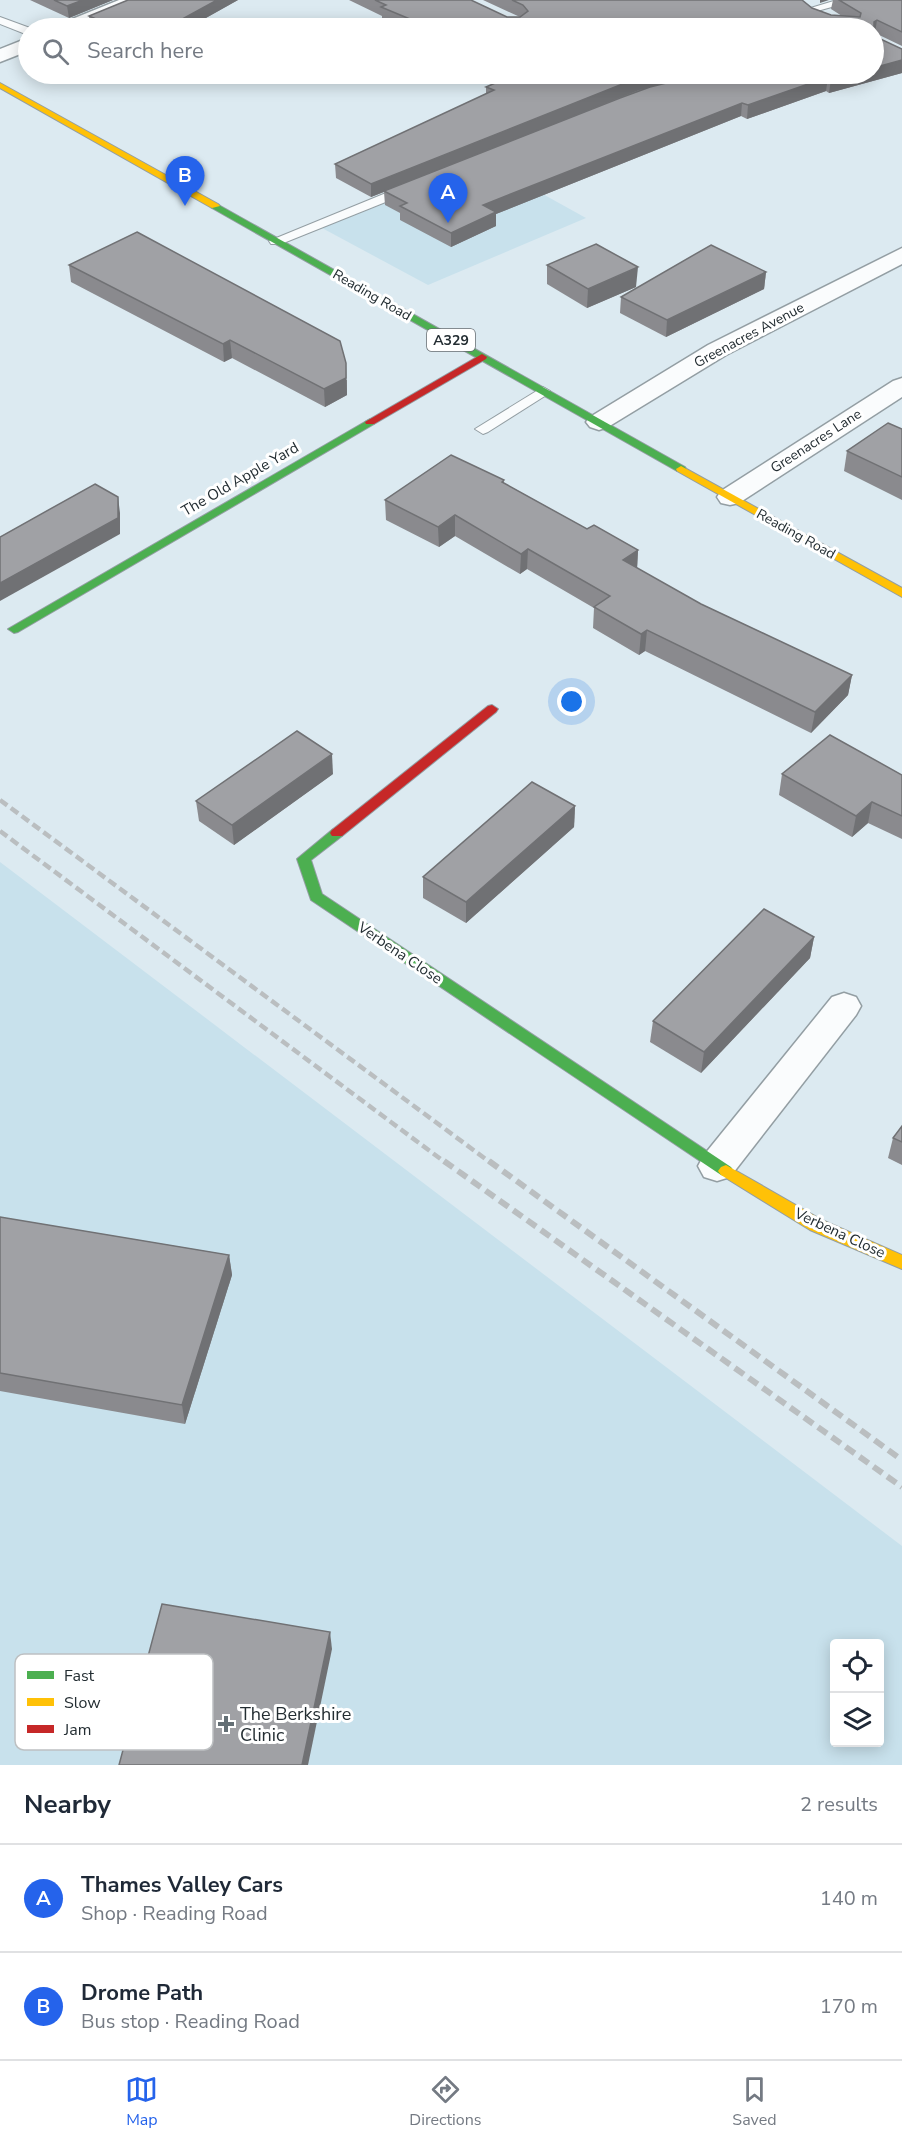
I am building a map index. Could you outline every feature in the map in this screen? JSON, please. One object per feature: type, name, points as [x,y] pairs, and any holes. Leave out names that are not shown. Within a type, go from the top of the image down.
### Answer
[{"type":"main road","name":"Reading Road","points":[[0,84],[902,593]]},
{"type":"main road","name":"The Old Apple Yard","points":[[14,628],[482,357]]},
{"type":"main road","name":"Verbena Close","points":[[492,708],[304,859],[316,897],[717,1166],[816,1225],[902,1262]]},
{"type":"street","points":[[92,18],[136,0]]},
{"type":"street","points":[[805,5],[828,18]]},
{"type":"street","points":[[0,56],[18,48]]},
{"type":"street","name":"Greenacres Avenue","points":[[599,422],[717,350],[902,255]]},
{"type":"street","name":"Greenacres Lane","points":[[730,497],[902,386]]},
{"type":"street","points":[[717,1166],[844,1006]]},
{"type":"lane","points":[[805,5],[851,0]]},
{"type":"lane","points":[[0,20],[18,28]]},
{"type":"lane","points":[[276,241],[426,181]]},
{"type":"lane","points":[[483,429],[543,391]]},
{"type":"shaded area","points":[[487,163],[586,218],[428,285],[322,228]]},
{"type":"shaded area","points":[[0,862],[902,1546],[902,1765],[0,1765]]},
{"type":"building","points":[[54,0],[83,0],[67,6]]},
{"type":"building","points":[[128,0],[217,0],[184,18],[94,18],[89,16]]},
{"type":"building","points":[[375,0],[471,0],[507,17],[520,17],[528,11],[523,5],[512,0],[802,0],[812,8],[831,15],[860,17],[861,13],[839,0],[902,0],[902,32],[884,23],[884,18],[407,18],[381,7],[386,5]]},
{"type":"building","points":[[884,41],[902,49],[902,60],[884,65]]},
{"type":"building","points":[[493,84],[622,84],[371,184],[335,164],[494,90],[486,87]]},
{"type":"building","points":[[662,84],[808,84],[748,105],[742,103],[483,205],[496,212],[451,233],[400,206],[407,203],[384,191],[620,98]]},
{"type":"building","points":[[137,232],[340,341],[346,363],[346,378],[324,389],[230,340],[223,344],[69,265]]},
{"type":"building","points":[[596,244],[638,267],[588,289],[547,265]]},
{"type":"building","points":[[711,245],[766,272],[667,320],[621,297]]},
{"type":"building","points":[[888,423],[902,429],[902,477],[847,451]]},
{"type":"building","points":[[451,455],[504,480],[502,482],[587,529],[594,525],[638,550],[623,560],[701,604],[852,675],[815,712],[647,630],[641,634],[594,607],[610,596],[528,549],[521,554],[455,515],[438,527],[385,500]]},
{"type":"building","points":[[95,484],[118,497],[118,518],[0,583],[0,537]]},
{"type":"building","points":[[297,731],[332,754],[232,825],[196,801]]},
{"type":"building","points":[[830,735],[902,775],[902,816],[872,802],[856,816],[782,774]]},
{"type":"building","points":[[532,782],[575,806],[466,902],[423,877]]},
{"type":"building","points":[[764,909],[814,937],[704,1052],[653,1021]]},
{"type":"building","points":[[902,1126],[902,1142],[893,1138]]},
{"type":"building","points":[[0,1217],[229,1255],[182,1405],[0,1373]]},
{"type":"building","points":[[162,1604],[330,1632],[302,1765],[119,1765],[123,1750],[213,1750],[213,1654],[149,1654]]},
{"type":"railway","points":[[0,800],[491,1163]]},
{"type":"railway","points":[[0,831],[446,1163]]},
{"type":"railway","points":[[444,1161],[902,1487]]},
{"type":"railway","points":[[489,1161],[902,1460]]},
{"type":"traffic: fast","points":[[215,206],[681,469]]},
{"type":"traffic: fast","points":[[14,629],[370,422]]},
{"type":"traffic: fast","points":[[337,833],[304,859],[316,897],[726,1171]]},
{"type":"traffic: slow","points":[[0,85],[215,206]]},
{"type":"traffic: slow","points":[[681,469],[902,593]]},
{"type":"traffic: slow","points":[[726,1171],[816,1225],[902,1262]]},
{"type":"traffic: jam","points":[[370,422],[482,357]]},
{"type":"traffic: jam","points":[[337,833],[492,709]]},
{"type":"place","name":"Drome Path","points":[[185,206]]},
{"type":"place","name":"Thames Valley Cars","points":[[448,223]]},
{"type":"place","name":"The Berkshire Clinic","points":[[226,1724]]}]
